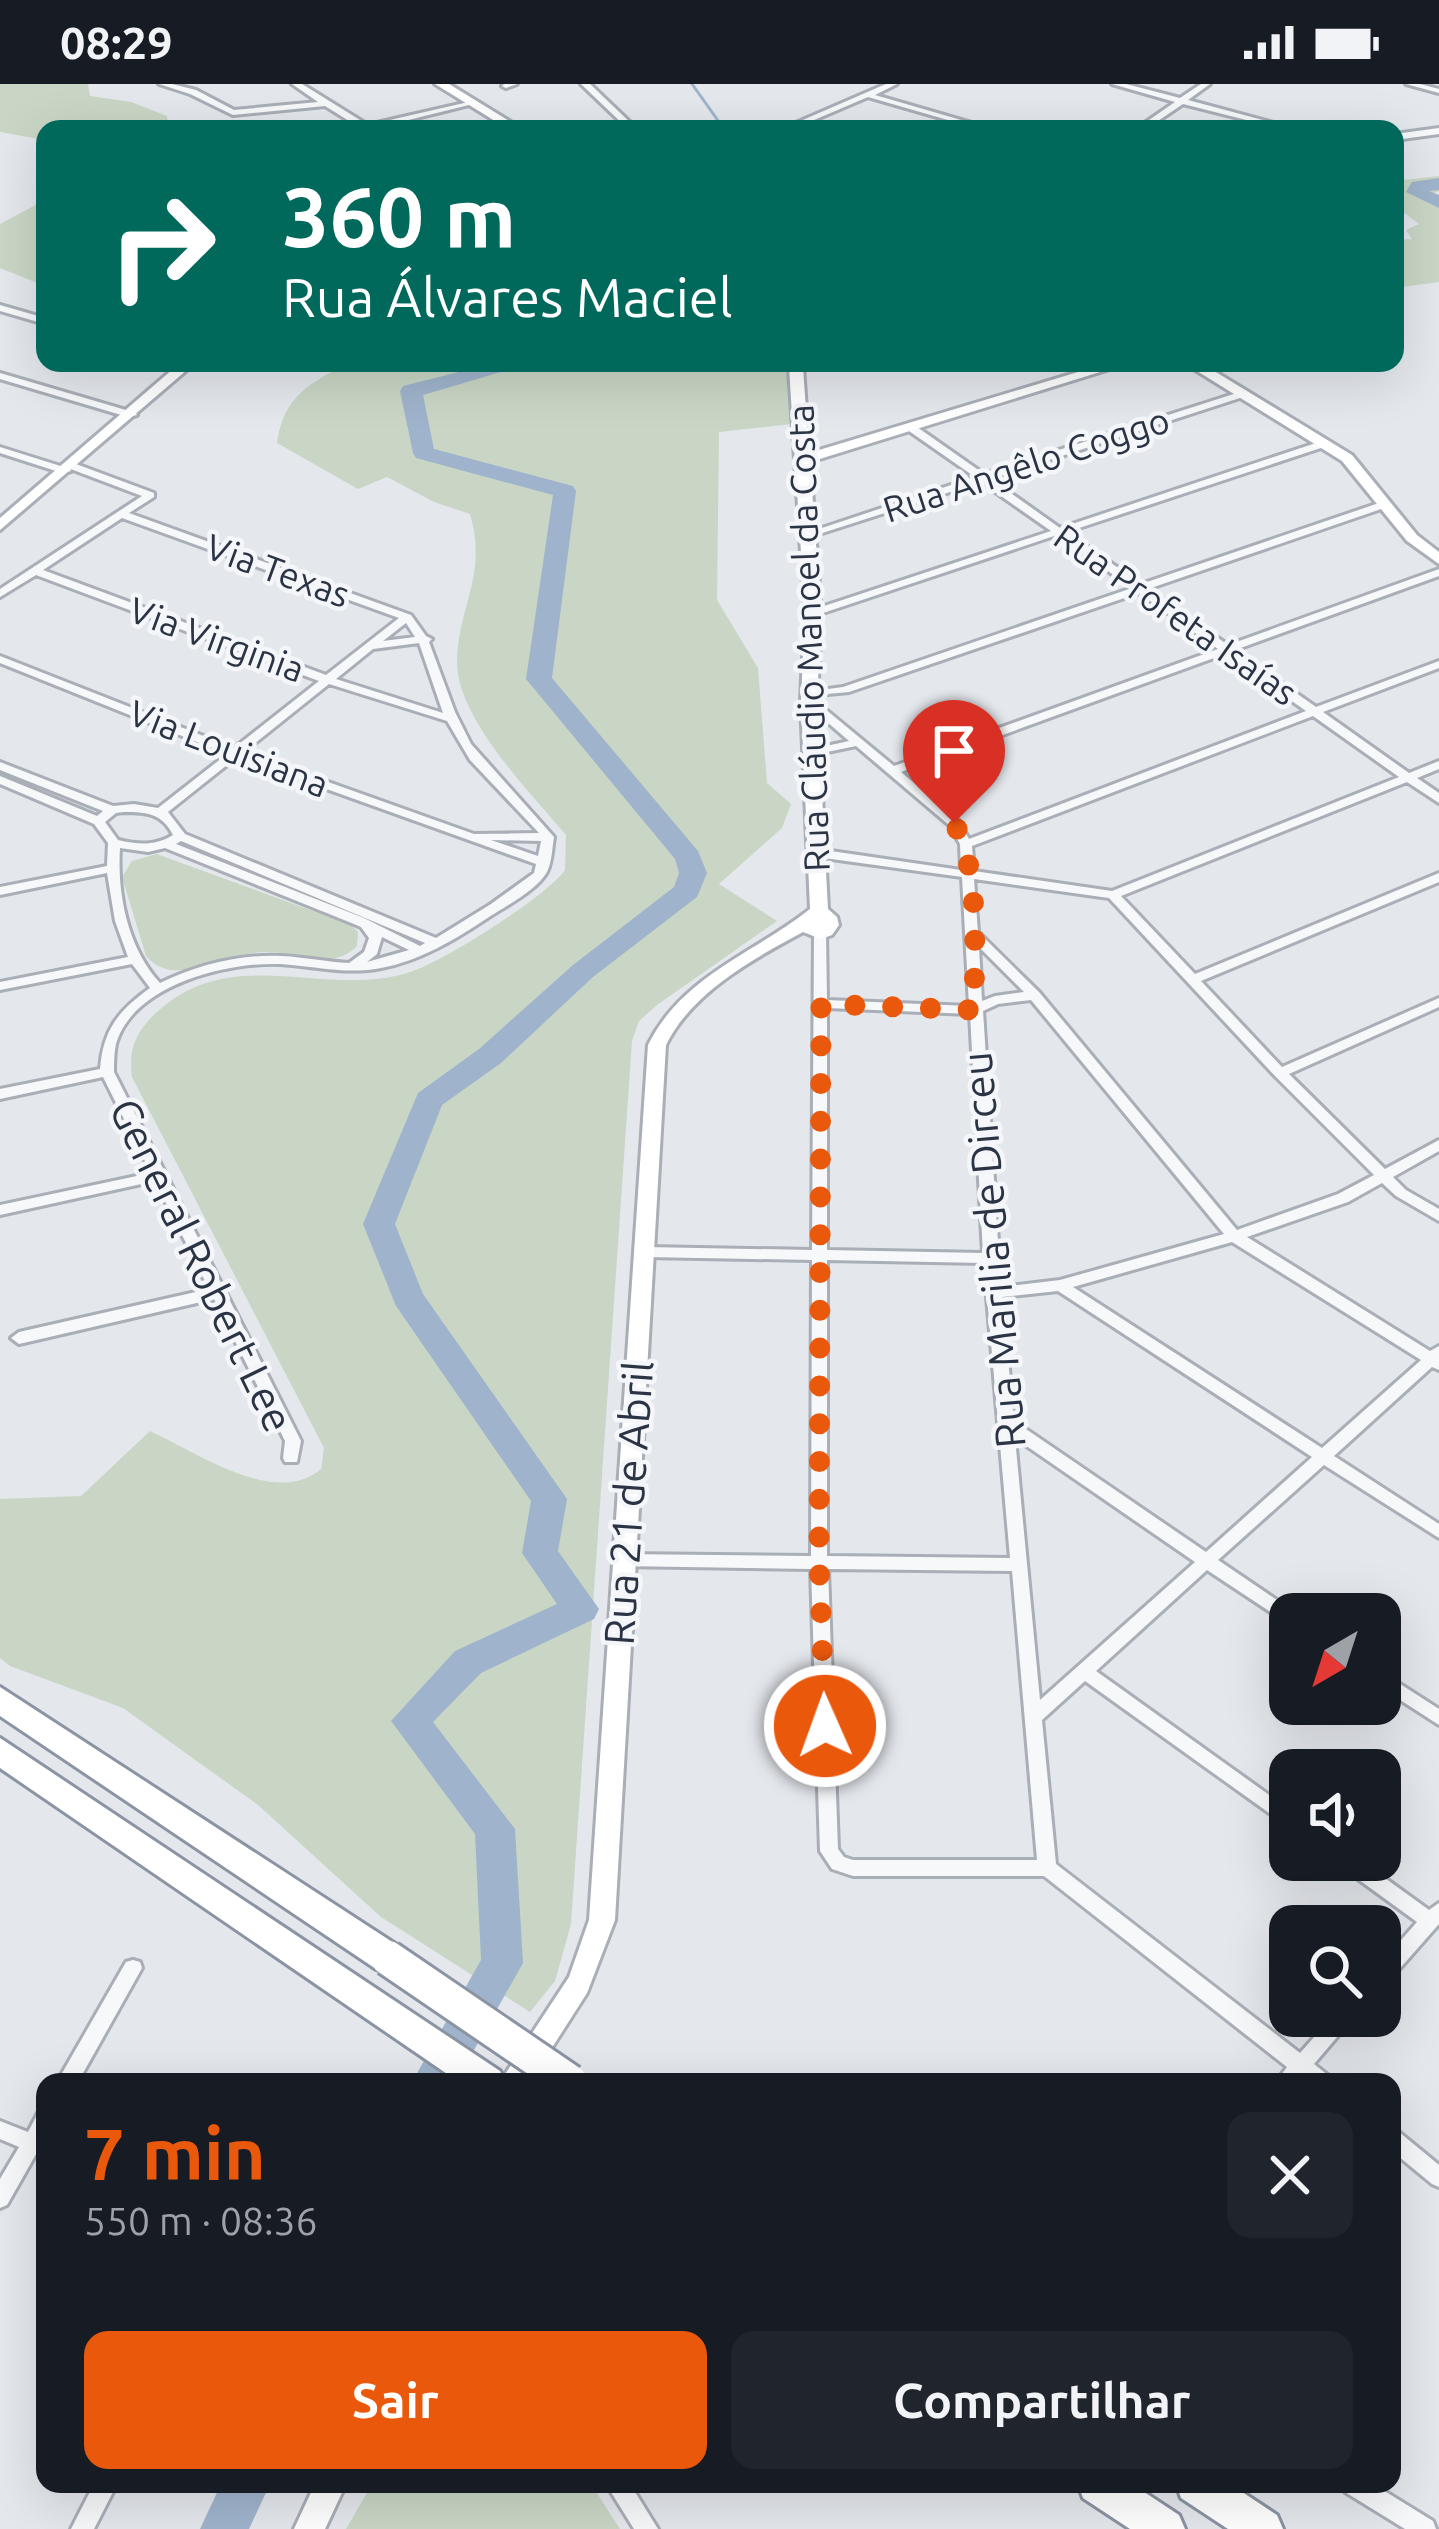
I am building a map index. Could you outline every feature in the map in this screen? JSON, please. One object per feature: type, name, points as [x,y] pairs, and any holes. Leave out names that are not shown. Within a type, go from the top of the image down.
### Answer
[{"type":"highway","points":[[0,1700],[557,2073]]},
{"type":"highway","points":[[0,1751],[475,2073]]},
{"type":"highway","points":[[1111,2493],[1165,2529]]},
{"type":"highway","points":[[1209,2493],[1263,2529]]},
{"type":"street","points":[[163,84],[193,92],[233,113],[328,103]]},
{"type":"street","points":[[296,84],[354,120]]},
{"type":"street","points":[[422,84],[497,120]]},
{"type":"street","points":[[441,84],[485,120]]},
{"type":"street","points":[[585,84],[623,120]]},
{"type":"street","points":[[809,120],[893,84]]},
{"type":"street","points":[[831,120],[883,100],[908,84]]},
{"type":"street","points":[[1116,84],[1256,120]]},
{"type":"street","points":[[1152,120],[1206,84]]},
{"type":"street","points":[[1410,84],[1439,91]]},
{"type":"street","points":[[871,96],[955,120]]},
{"type":"street","points":[[404,120],[466,105]]},
{"type":"street","points":[[1404,136],[1439,131]]},
{"type":"street","points":[[0,308],[36,318]]},
{"type":"street","points":[[0,526],[178,372]]},
{"type":"street","name":"Rua Cláudio Manoel da Costa","points":[[796,372],[813,613],[809,698],[817,854],[814,925],[821,1004],[819,1560],[829,1851],[838,1863],[853,1868],[1047,1868]]},
{"type":"street","points":[[803,459],[1094,372]]},
{"type":"street","points":[[1206,372],[1363,472],[1383,506],[1439,559]]},
{"type":"street","points":[[0,376],[132,415]]},
{"type":"street","name":"Rua Angêlo Coggo","points":[[809,534],[1244,394]]},
{"type":"street","name":"Rua Profeta Isaías","points":[[913,429],[1439,799]]},
{"type":"street","points":[[813,613],[1323,444]]},
{"type":"street","points":[[0,450],[97,475],[150,495],[0,594]]},
{"type":"street","points":[[809,698],[845,690],[1383,506]]},
{"type":"street","name":"Via Texas","points":[[121,514],[407,617],[426,639]]},
{"type":"street","name":"Via Virginia","points":[[35,571],[328,680],[451,719]]},
{"type":"street","points":[[895,770],[1439,572]]},
{"type":"street","points":[[162,811],[407,617]]},
{"type":"street","points":[[373,646],[426,639],[451,719],[467,748],[548,837],[544,862]]},
{"type":"street","name":"Via Louisiana","points":[[0,659],[233,752],[544,862]]},
{"type":"street","points":[[809,698],[954,823],[966,844],[1439,664]]},
{"type":"street","points":[[399,705],[440,692]]},
{"type":"street","points":[[812,753],[859,742]]},
{"type":"street","points":[[817,854],[1113,895],[1439,765]]},
{"type":"street","points":[[0,766],[6,780],[98,821],[113,843],[133,849]]},
{"type":"street","points":[[6,780],[112,809],[162,811],[172,818],[174,840]]},
{"type":"street","points":[[98,821],[112,809]]},
{"type":"street","name":"Via Louisiana","points":[[458,834],[548,837]]},
{"type":"street","points":[[174,840],[419,950]]},
{"type":"street","points":[[0,891],[110,869],[133,849],[174,840],[434,942]]},
{"type":"street","points":[[113,843],[110,869],[137,959],[144,976],[159,990]]},
{"type":"street","name":"Rua Marilia de Dirceu","points":[[966,844],[991,1258],[1047,1868]]},
{"type":"street","name":"General Robert Lee","points":[[291,1458],[293,1441],[107,1072],[112,1037],[129,1013],[159,990],[193,973],[241,962],[293,961],[350,968],[382,964],[419,950],[529,884],[544,862]]},
{"type":"street","points":[[1192,980],[1439,877]]},
{"type":"street","points":[[1113,895],[1280,1073],[1400,1192],[1439,1216]]},
{"type":"street","points":[[350,968],[374,945],[372,930],[359,921]]},
{"type":"street","name":"Rua 21 de Abril","points":[[520,2073],[579,1988],[598,1937],[657,1045],[662,1029],[760,946],[814,925]]},
{"type":"street","points":[[974,935],[1034,995],[1234,1236],[1436,1358],[1320,1456],[1032,1718]]},
{"type":"street","points":[[974,957],[995,956]]},
{"type":"street","points":[[0,986],[137,959]]},
{"type":"street","points":[[821,1004],[974,1010],[995,1000],[1034,995]]},
{"type":"street","points":[[1280,1073],[1439,1001]]},
{"type":"street","points":[[0,1094],[107,1072]]},
{"type":"street","points":[[995,1293],[1060,1285],[1234,1236],[1343,1198],[1439,1144]]},
{"type":"street","points":[[0,1210],[157,1176]]},
{"type":"street","points":[[646,1252],[991,1258]]},
{"type":"street","points":[[1060,1285],[1439,1532]]},
{"type":"street","points":[[19,1338],[217,1293]]},
{"type":"street","points":[[1008,1425],[1269,1604]]},
{"type":"street","points":[[621,1560],[1016,1565]]},
{"type":"street","points":[[1085,1672],[1269,1805]]},
{"type":"street","points":[[1401,1692],[1439,1718]]},
{"type":"street","points":[[1047,1868],[1311,2073]]},
{"type":"street","points":[[1379,1881],[1434,1916],[1401,1953]]},
{"type":"street","points":[[72,2073],[133,1968]]},
{"type":"street","points":[[1294,2073],[1326,2037]]},
{"type":"street","points":[[0,2130],[36,2145]]},
{"type":"street","points":[[1401,2146],[1439,2177]]},
{"type":"street","points":[[0,2198],[36,2149]]},
{"type":"street","points":[[82,2529],[101,2493]]},
{"type":"street","points":[[309,2529],[327,2493]]},
{"type":"street","points":[[623,2493],[647,2529]]},
{"type":"street","points":[[1367,2493],[1425,2529]]},
{"type":"green space","points":[[0,84],[88,84],[90,96],[131,102],[168,120],[36,120],[36,138],[0,132]]},
{"type":"green space","points":[[1439,176],[1439,191],[1426,197],[1439,203],[1439,282],[1404,287],[1404,239],[1412,239],[1406,230],[1419,224],[1404,213],[1404,180]]},
{"type":"green space","points":[[36,205],[36,282],[0,268],[0,224]]},
{"type":"green space","points":[[333,372],[790,372],[791,424],[719,432],[717,600],[758,668],[767,783],[791,804],[782,828],[719,884],[777,921],[657,1005],[639,1021],[632,1041],[571,1924],[555,1981],[530,2012],[381,1917],[258,1805],[123,1708],[10,1666],[0,1658],[0,1499],[81,1496],[150,1431],[260,1480],[282,1483],[321,1469],[324,1448],[132,1077],[133,1049],[144,1026],[187,991],[218,980],[282,976],[348,980],[413,971],[495,926],[565,870],[566,835],[498,754],[460,684],[459,642],[476,555],[470,514],[434,502],[387,477],[358,489],[277,443],[292,402]]},
{"type":"green space","points":[[157,854],[351,925],[358,932],[357,946],[337,958],[266,952],[182,970],[160,967],[146,956],[122,877],[132,861]]},
{"type":"green space","points":[[367,2493],[597,2493],[620,2529],[346,2529]]},
{"type":"waterway","points":[[692,84],[718,120]]},
{"type":"waterway","points":[[1439,184],[1419,186],[1416,192],[1439,202]]},
{"type":"waterway","points":[[438,2073],[502,1963],[495,1829],[410,1721],[468,1662],[581,1609],[540,1553],[549,1499],[408,1298],[379,1224],[429,1100],[490,1056],[583,971],[687,891],[693,873],[688,857],[539,679],[565,491],[424,453],[411,391],[485,372]]},
{"type":"waterway","points":[[224,2529],[242,2493]]},
{"type":"route","points":[[825,1726],[819,1560],[821,1004],[974,1010],[974,935],[966,844],[954,823]]}]
